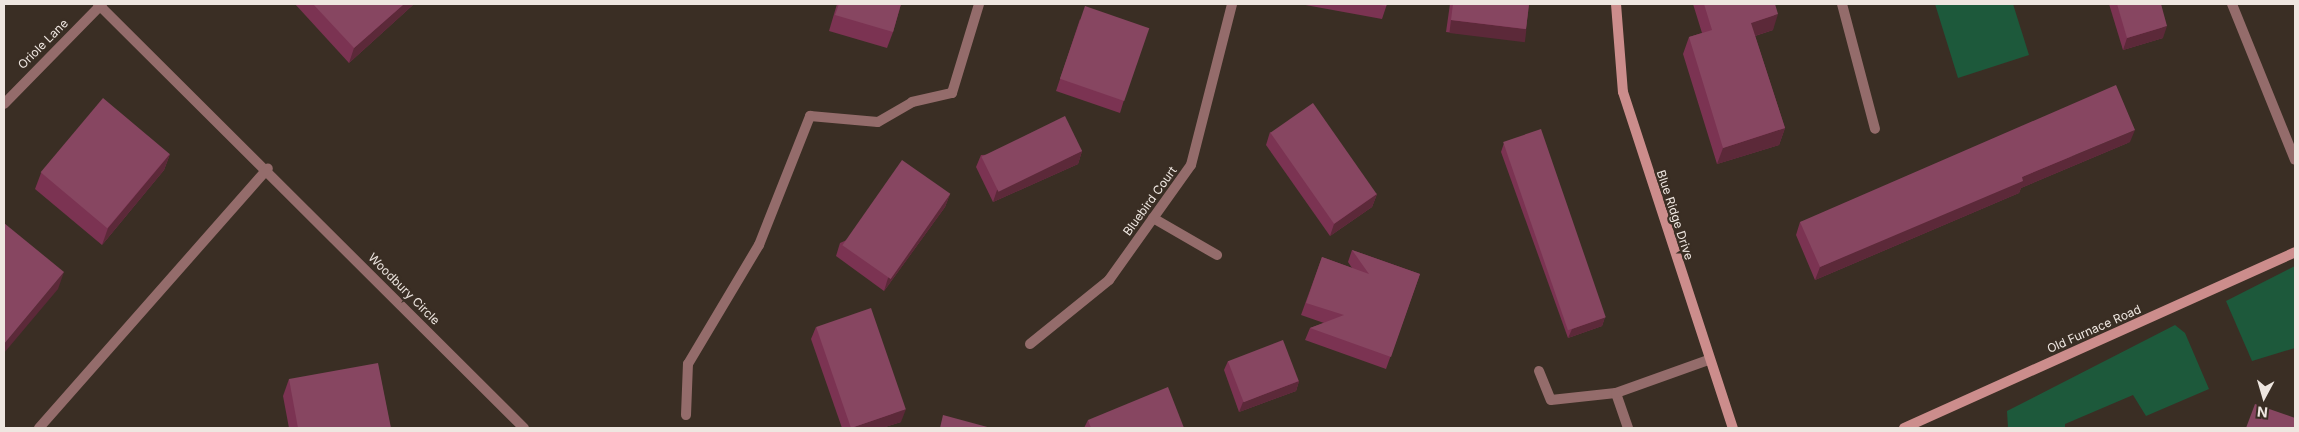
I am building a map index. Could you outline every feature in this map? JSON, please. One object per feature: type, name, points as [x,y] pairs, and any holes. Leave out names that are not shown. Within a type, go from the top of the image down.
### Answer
[{"type":"street","name":"Oriole Lane","points":[[4,104],[100,4]]},
{"type":"street","name":"Woodbury Circle","points":[[100,4],[268,168],[524,428]]},
{"type":"street","points":[[686,415],[688,364],[759,245],[810,116],[878,122],[912,102],[952,93],[979,4]]},
{"type":"street","name":"Bluebird Court","points":[[1030,344],[1109,280],[1191,165],[1232,4]]},
{"type":"street","name":"Blue Ridge Drive","points":[[1616,4],[1623,92],[1708,360],[1733,428]]},
{"type":"street","points":[[1842,4],[1876,129]]},
{"type":"street","points":[[2232,4],[2295,160]]},
{"type":"street","points":[[40,428],[268,168]]},
{"type":"street","points":[[1153,218],[1217,255]]},
{"type":"street","name":"Old Furnace Road","points":[[1904,428],[2295,252]]},
{"type":"street","points":[[1539,371],[1551,400],[1616,393],[1708,360]]},
{"type":"street","points":[[1616,393],[1628,428]]},
{"type":"green space","points":[[1935,4],[2013,4],[2029,55],[1958,78]]},
{"type":"green space","points":[[2295,266],[2295,348],[2252,361],[2226,301]]},
{"type":"green space","points":[[2175,325],[2185,333],[2209,389],[2146,416],[2133,395],[2065,424],[2065,428],[2008,428],[2007,411]]},
{"type":"building","points":[[313,4],[404,4],[354,48]]},
{"type":"building","points":[[839,4],[901,4],[893,32],[835,15]]},
{"type":"building","points":[[1453,4],[1529,4],[1526,29],[1451,20]]},
{"type":"building","points":[[1704,4],[1775,4],[1778,14],[1751,23],[1785,128],[1723,148],[1689,37],[1712,30]]},
{"type":"building","points":[[2117,4],[2161,4],[2167,26],[2127,38]]},
{"type":"building","points":[[1085,6],[1149,28],[1124,101],[1060,79]]},
{"type":"building","points":[[2116,85],[2135,130],[2022,177],[2023,181],[1820,267],[1800,222]]},
{"type":"building","points":[[103,98],[170,154],[107,228],[41,172]]},
{"type":"building","points":[[1313,103],[1377,194],[1334,224],[1270,133]]},
{"type":"building","points":[[1065,116],[1082,151],[999,192],[981,157]]},
{"type":"building","points":[[1541,129],[1606,317],[1568,330],[1503,142]]},
{"type":"building","points":[[902,160],[950,194],[891,279],[842,245]]},
{"type":"building","points":[[4,223],[64,272],[4,344]]},
{"type":"building","points":[[1352,250],[1420,274],[1391,357],[1310,328],[1344,315],[1306,303],[1322,257],[1369,274]]},
{"type":"building","points":[[871,308],[906,409],[851,428],[816,327]]},
{"type":"building","points":[[1283,340],[1299,381],[1244,402],[1228,361]]},
{"type":"building","points":[[378,363],[391,428],[298,428],[289,379]]},
{"type":"building","points":[[1168,387],[1184,428],[1091,428],[1088,420]]},
{"type":"building","points":[[2255,404],[2295,418],[2295,428],[2246,428]]},
{"type":"building","points":[[943,415],[991,428],[940,428]]}]
